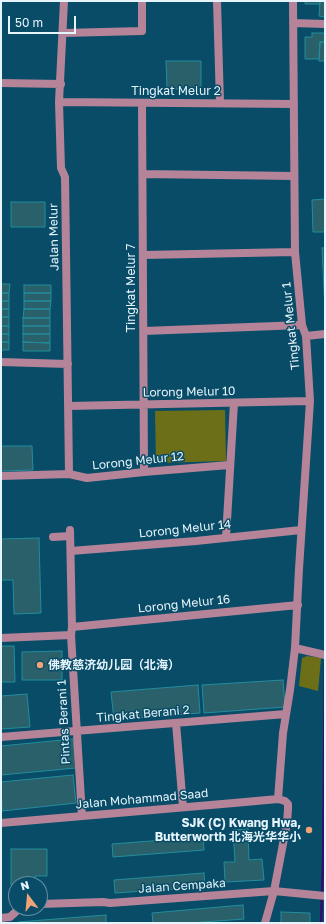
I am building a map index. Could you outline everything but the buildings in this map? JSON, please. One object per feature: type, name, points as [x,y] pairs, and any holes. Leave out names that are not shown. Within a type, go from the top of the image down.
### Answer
[{"type":"street","name":"Jalan Melur","points":[[64,1],[59,102],[61,168],[65,177],[69,474]]},
{"type":"street","points":[[63,33],[142,31],[142,1]]},
{"type":"street","points":[[217,1],[220,103]]},
{"type":"street","name":"Tingkat Melur 1","points":[[265,923],[274,891],[287,823],[288,804],[282,800],[282,733],[296,648],[301,530],[310,401],[306,336],[302,324],[295,252],[293,1]]},
{"type":"street","points":[[293,23],[325,24]]},
{"type":"street","points":[[1,83],[61,84]]},
{"type":"street","name":"Tingkat Melur 2","points":[[59,102],[294,104]]},
{"type":"street","name":"Tingkat Melur 7","points":[[142,103],[144,472]]},
{"type":"street","points":[[143,174],[294,176]]},
{"type":"street","points":[[143,255],[295,252]]},
{"type":"street","points":[[144,331],[302,324]]},
{"type":"street","points":[[306,336],[325,334]]},
{"type":"street","points":[[1,362],[68,364]]},
{"type":"street","name":"Lorong Melur 10","points":[[68,406],[310,401]]},
{"type":"street","points":[[226,538],[229,465],[234,403]]},
{"type":"street","name":"Lorong Melur 12","points":[[1,476],[69,474],[87,478],[229,465]]},
{"type":"street","name":"Lorong Melur 14","points":[[71,551],[301,530]]},
{"type":"street","name":"Pintas Berani 1","points":[[53,537],[70,533],[72,631],[82,816]]},
{"type":"street","name":"Lorong Melur 16","points":[[1,638],[298,605]]},
{"type":"street","points":[[296,648],[324,655]]},
{"type":"street","name":"Tingkat Berani 2","points":[[1,737],[286,714]]},
{"type":"street","points":[[176,723],[183,807]]},
{"type":"street","name":"Jalan Mohammad Saad","points":[[1,824],[183,807],[282,800]]},
{"type":"street","name":"Jalan Cempaka","points":[[48,904],[110,903],[274,891],[321,896]]},
{"type":"street","points":[[1,918],[11,916]]},
{"type":"shaded area","points":[[225,410],[226,461],[156,463],[155,411]]},
{"type":"shaded area","points":[[307,656],[321,658],[318,691],[299,686],[302,658]]},
{"type":"waterway","points":[[321,923],[325,664]]},
{"type":"place","name":"佛教慈济幼儿园（北海）","points":[[40,665]]},
{"type":"place","name":"SJK (C) Kwang Hwa, Butterworth 北海光华华小","points":[[309,830]]}]
